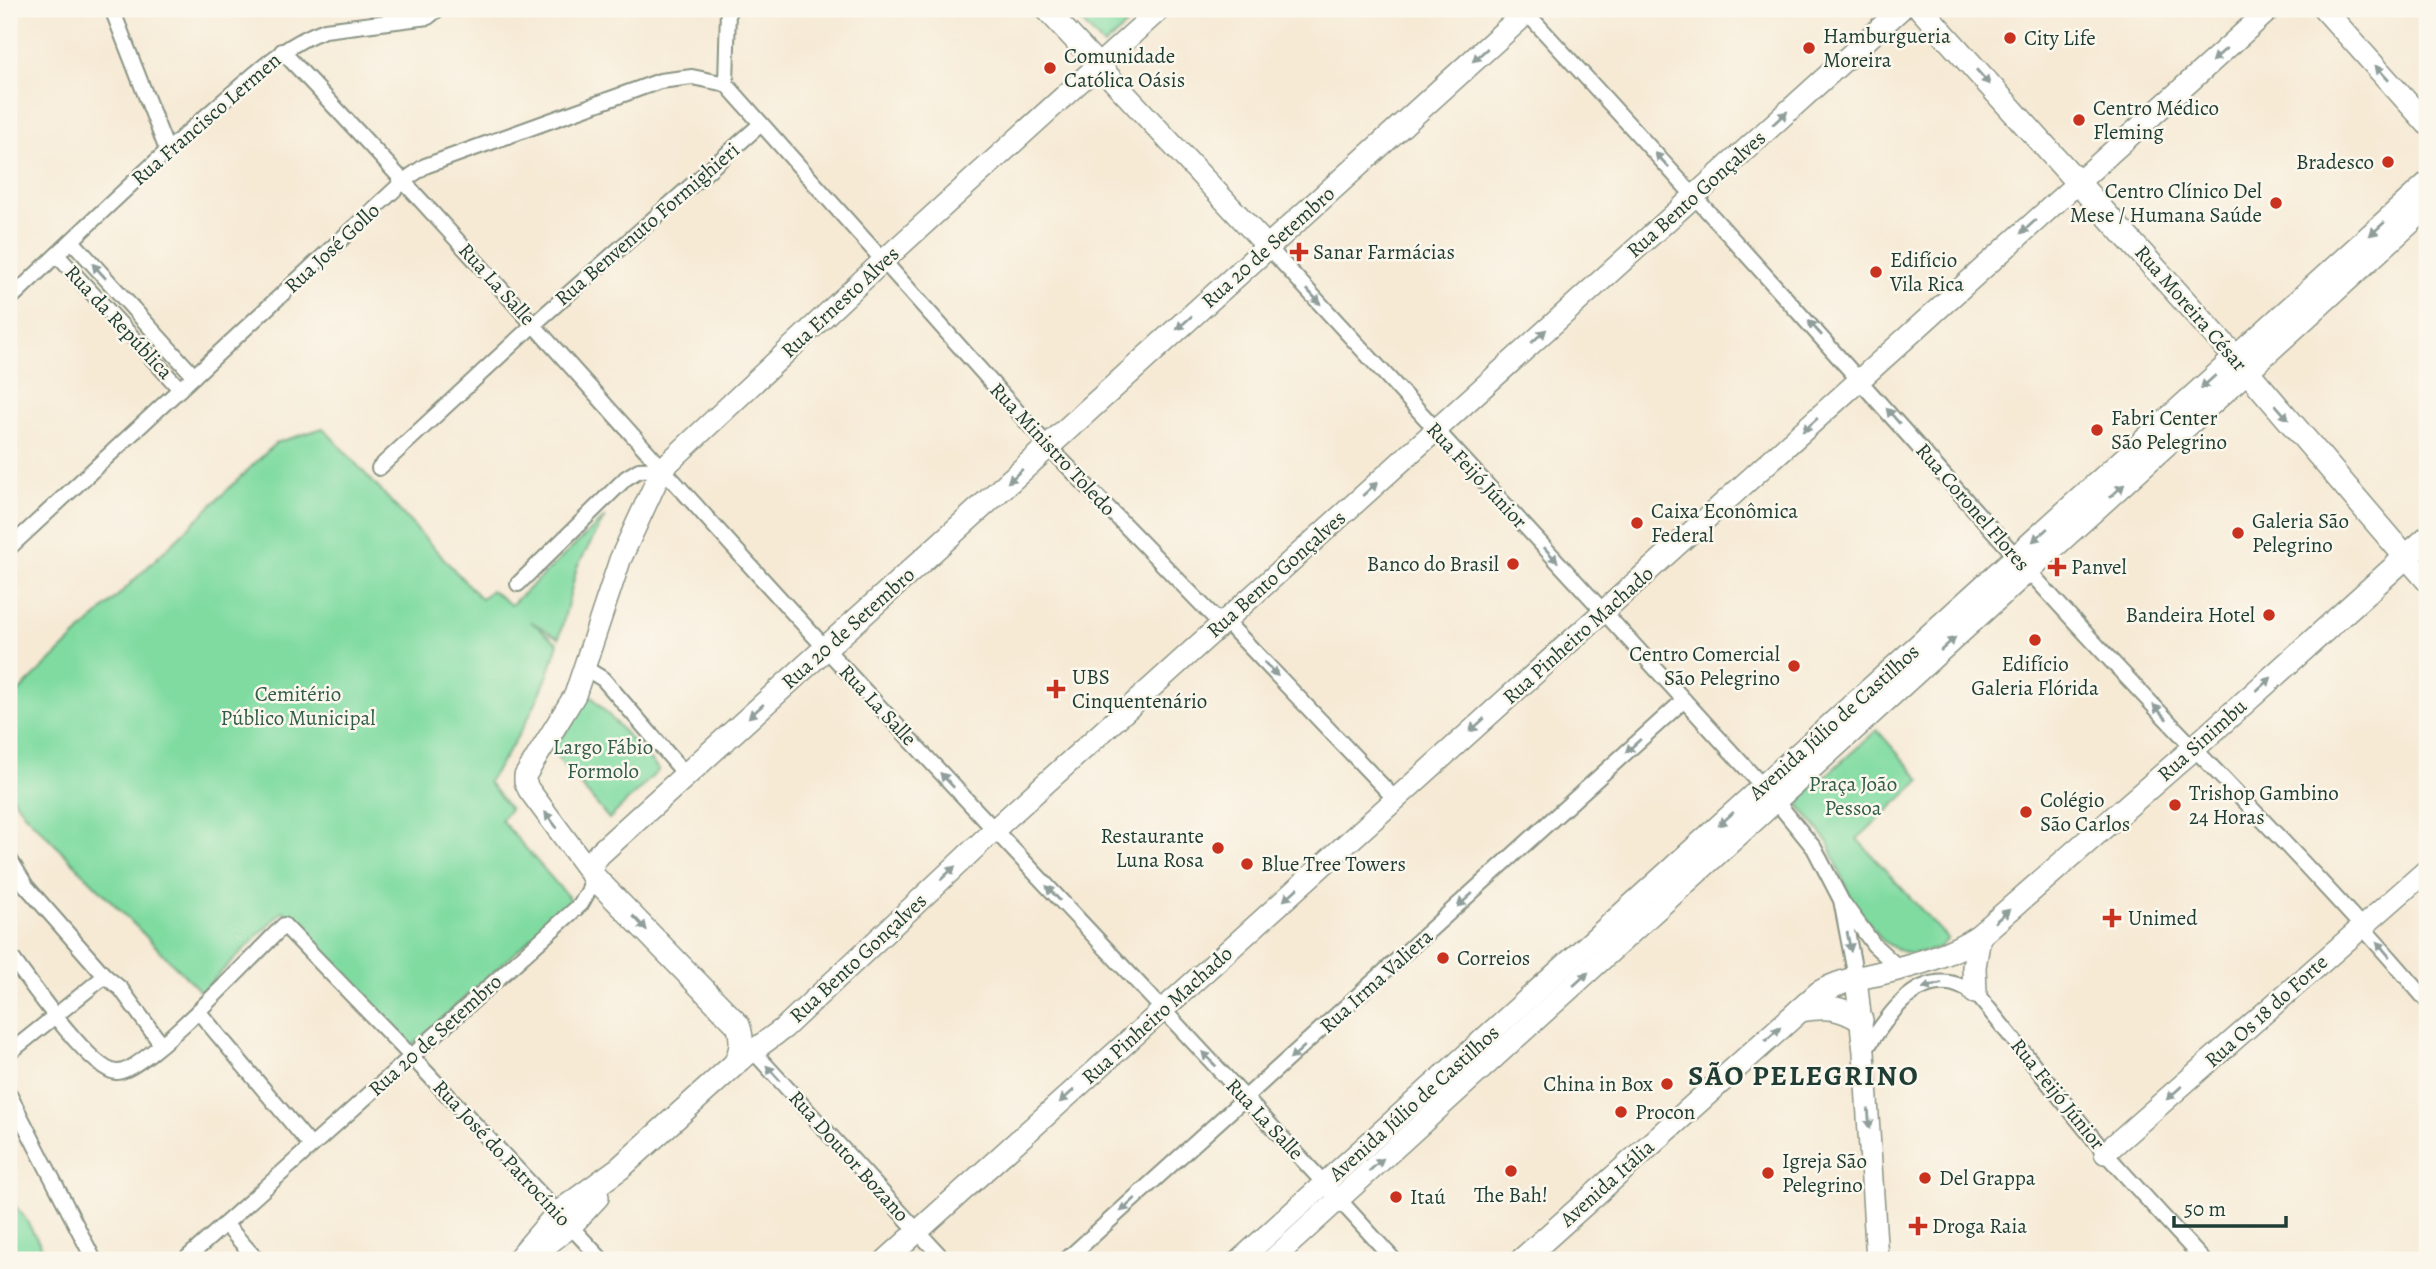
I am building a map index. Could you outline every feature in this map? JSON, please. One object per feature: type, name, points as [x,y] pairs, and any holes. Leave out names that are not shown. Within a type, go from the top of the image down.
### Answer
[{"type":"main road","name":"Rua Moreira César","points":[[1921,9],[2079,181],[2241,364],[2406,557]]},
{"type":"main road","name":"Rua 20 de Setembro","points":[[592,875],[592,863],[599,854],[1526,10]]},
{"type":"main road","name":"Rua Sinimbu","points":[[1856,978],[1899,968],[1965,946],[1979,936],[2194,748],[2427,538]]},
{"type":"main road","points":[[592,875],[738,1025],[742,1036],[740,1055],[745,1058]]},
{"type":"main road","points":[[1975,992],[1974,967],[1979,936]]},
{"type":"main road","name":"Avenida Itália","points":[[1521,1260],[1819,993],[1836,983],[1856,978]]},
{"type":"main road","points":[[1800,1010],[1832,1007],[1846,1010],[1861,1020]]},
{"type":"main road","name":"Rua Bento Gonçalves","points":[[520,1260],[745,1058]]},
{"type":"street","points":[[112,9],[167,150]]},
{"type":"street","name":"Rua Francisco Lermen","points":[[9,300],[167,150],[282,51],[309,35],[325,30],[428,17],[438,9]]},
{"type":"street","points":[[726,84],[728,9]]},
{"type":"street","name":"Rua Feijó Júnior","points":[[1045,9],[1604,611],[1769,794],[1814,848],[1841,900],[1874,945],[1899,968]]},
{"type":"street","name":"Rua Ernesto Alves","points":[[662,469],[882,262],[1160,9]]},
{"type":"street","name":"Rua Bento Gonçalves","points":[[745,1058],[783,1028],[994,830],[1901,9]]},
{"type":"street","name":"Rua Pinheiro Machado","points":[[886,1260],[2270,9]]},
{"type":"street","points":[[2324,9],[2427,124]]},
{"type":"street","name":"Rua Coronel Flores","points":[[1526,10],[1695,195],[2023,564],[2364,926],[2427,1001]]},
{"type":"street","name":"Rua La Salle","points":[[282,51],[405,180],[825,648],[1248,1098],[1394,1260]]},
{"type":"street","name":"Rua José Gollo","points":[[9,548],[405,180],[425,166],[660,81],[692,77],[726,84]]},
{"type":"street","name":"Rua Ministro Toledo","points":[[726,84],[1048,446],[1213,616],[1231,627],[1395,799]]},
{"type":"street","name":"Rua Benvenuto Formighieri","points":[[379,468],[533,325],[761,124]]},
{"type":"street","name":"Avenida Júlio de Castilhos","points":[[1240,1260],[1275,1248],[1332,1191],[2359,257],[2427,183]]},
{"type":"street","name":"Avenida Júlio de Castilhos","points":[[2359,257],[2427,208]]},
{"type":"street","name":"Rua da República","points":[[72,241],[194,376]]},
{"type":"street","name":"Rua da República","points":[[57,255],[180,389]]},
{"type":"street","points":[[518,584],[626,478],[639,470],[662,469],[620,560],[575,695],[525,776],[525,782],[592,875]]},
{"type":"street","name":"Rua Moreira César","points":[[2406,557],[2427,581]]},
{"type":"street","points":[[585,668],[603,679],[685,775]]},
{"type":"street","name":"Rua Irma Valiera","points":[[1066,1260],[1684,701]]},
{"type":"street","points":[[9,858],[26,886],[106,976],[121,989],[161,1044]]},
{"type":"street","name":"Rua Os 18 do Forte","points":[[2105,1153],[2427,870]]},
{"type":"street","name":"Rua 20 de Setembro","points":[[187,1258],[581,904],[589,890],[592,875]]},
{"type":"street","name":"Rua Feijó Júnior","points":[[1841,900],[1856,978]]},
{"type":"street","name":"Rua José do Patrocínio","points":[[198,1011],[284,925],[411,1056],[601,1260]]},
{"type":"street","points":[[9,954],[57,1017],[94,1059],[104,1068],[117,1072],[127,1070],[198,1011],[311,1146]]},
{"type":"street","points":[[9,1053],[106,976]]},
{"type":"street","points":[[1856,978],[1864,1052],[1877,1260]]},
{"type":"street","points":[[1864,1052],[1895,1009],[1908,997],[1928,986],[1948,983],[1975,992]]},
{"type":"street","name":"Rua Feijó Júnior","points":[[1975,992],[2105,1153],[2203,1260]]},
{"type":"street","points":[[738,1025],[762,1030],[783,1028]]},
{"type":"street","name":"Rua Doutor Bozano","points":[[745,1058],[944,1260]]},
{"type":"street","points":[[9,1094],[94,1260]]},
{"type":"street","points":[[225,1224],[257,1260]]},
{"type":"green space","points":[[1070,9],[1144,9],[1104,46]]},
{"type":"green space","name":"Cemitério Público Municipal","points":[[323,428],[481,599],[491,590],[511,605],[605,517],[577,567],[559,638],[530,621],[558,643],[546,680],[529,716],[488,782],[510,809],[501,820],[570,899],[569,904],[409,1048],[283,911],[201,992],[25,814],[9,793],[9,701],[276,443]]},
{"type":"green space","name":"Largo Fábio Formolo","points":[[592,697],[659,770],[609,819],[552,751],[575,719],[582,701]]},
{"type":"green space","name":"Praça João Pessoa","points":[[1877,730],[1921,780],[1857,839],[1948,939],[1938,949],[1911,954],[1883,941],[1851,900],[1827,840],[1799,806],[1802,797]]},
{"type":"green space","points":[[9,1198],[25,1218],[49,1260],[9,1260]]},
{"type":"place","name":"City Life","points":[[2010,38]]},
{"type":"place","name":"Hamburgueria Moreira","points":[[1809,48]]},
{"type":"place","name":"Comunidade Católica Oásis","points":[[1050,68]]},
{"type":"place","name":"Centro Médico Fleming","points":[[2079,120]]},
{"type":"place","name":"Bradesco","points":[[2388,162]]},
{"type":"place","name":"Centro Clínico Del Mese / Humana Saúde","points":[[2276,203]]},
{"type":"place","name":"Sanar Farmácias","points":[[1299,252]]},
{"type":"place","name":"Edifício Vila Rica","points":[[1876,272]]},
{"type":"place","name":"Fabri Center São Pelegrino","points":[[2097,430]]},
{"type":"place","name":"Caixa Econômica Federal","points":[[1637,523]]},
{"type":"place","name":"Galeria São Pelegrino","points":[[2238,533]]},
{"type":"place","name":"Banco do Brasil","points":[[1513,564]]},
{"type":"place","name":"Panvel","points":[[2057,567]]},
{"type":"place","name":"Bandeira Hotel","points":[[2269,615]]},
{"type":"place","name":"Edifício Galeria Flórida","points":[[2035,640]]},
{"type":"place","name":"Centro Comercial São Pelegrino","points":[[1794,666]]},
{"type":"place","name":"UBS Cinquentenário","points":[[1056,689]]},
{"type":"place","name":"Trishop Gambino 24 Horas","points":[[2175,805]]},
{"type":"place","name":"Colégio São Carlos","points":[[2026,812]]},
{"type":"place","name":"Restaurante Luna Rosa","points":[[1218,848]]},
{"type":"place","name":"Blue Tree Towers","points":[[1247,864]]},
{"type":"place","name":"Unimed","points":[[2112,918]]},
{"type":"place","name":"Correios","points":[[1443,958]]},
{"type":"place","name":"China in Box","points":[[1667,1084]]},
{"type":"place","name":"Procon","points":[[1621,1112]]},
{"type":"place","name":"The Bah!","points":[[1511,1171]]},
{"type":"place","name":"Igreja São Pelegrino","points":[[1768,1173]]},
{"type":"place","name":"Del Grappa","points":[[1925,1178]]},
{"type":"place","name":"Itaú","points":[[1396,1197]]},
{"type":"place","name":"Droga Raia","points":[[1918,1226]]},
{"type":"district","name":"SÃO PELEGRINO","points":[[1804,1076]]}]
